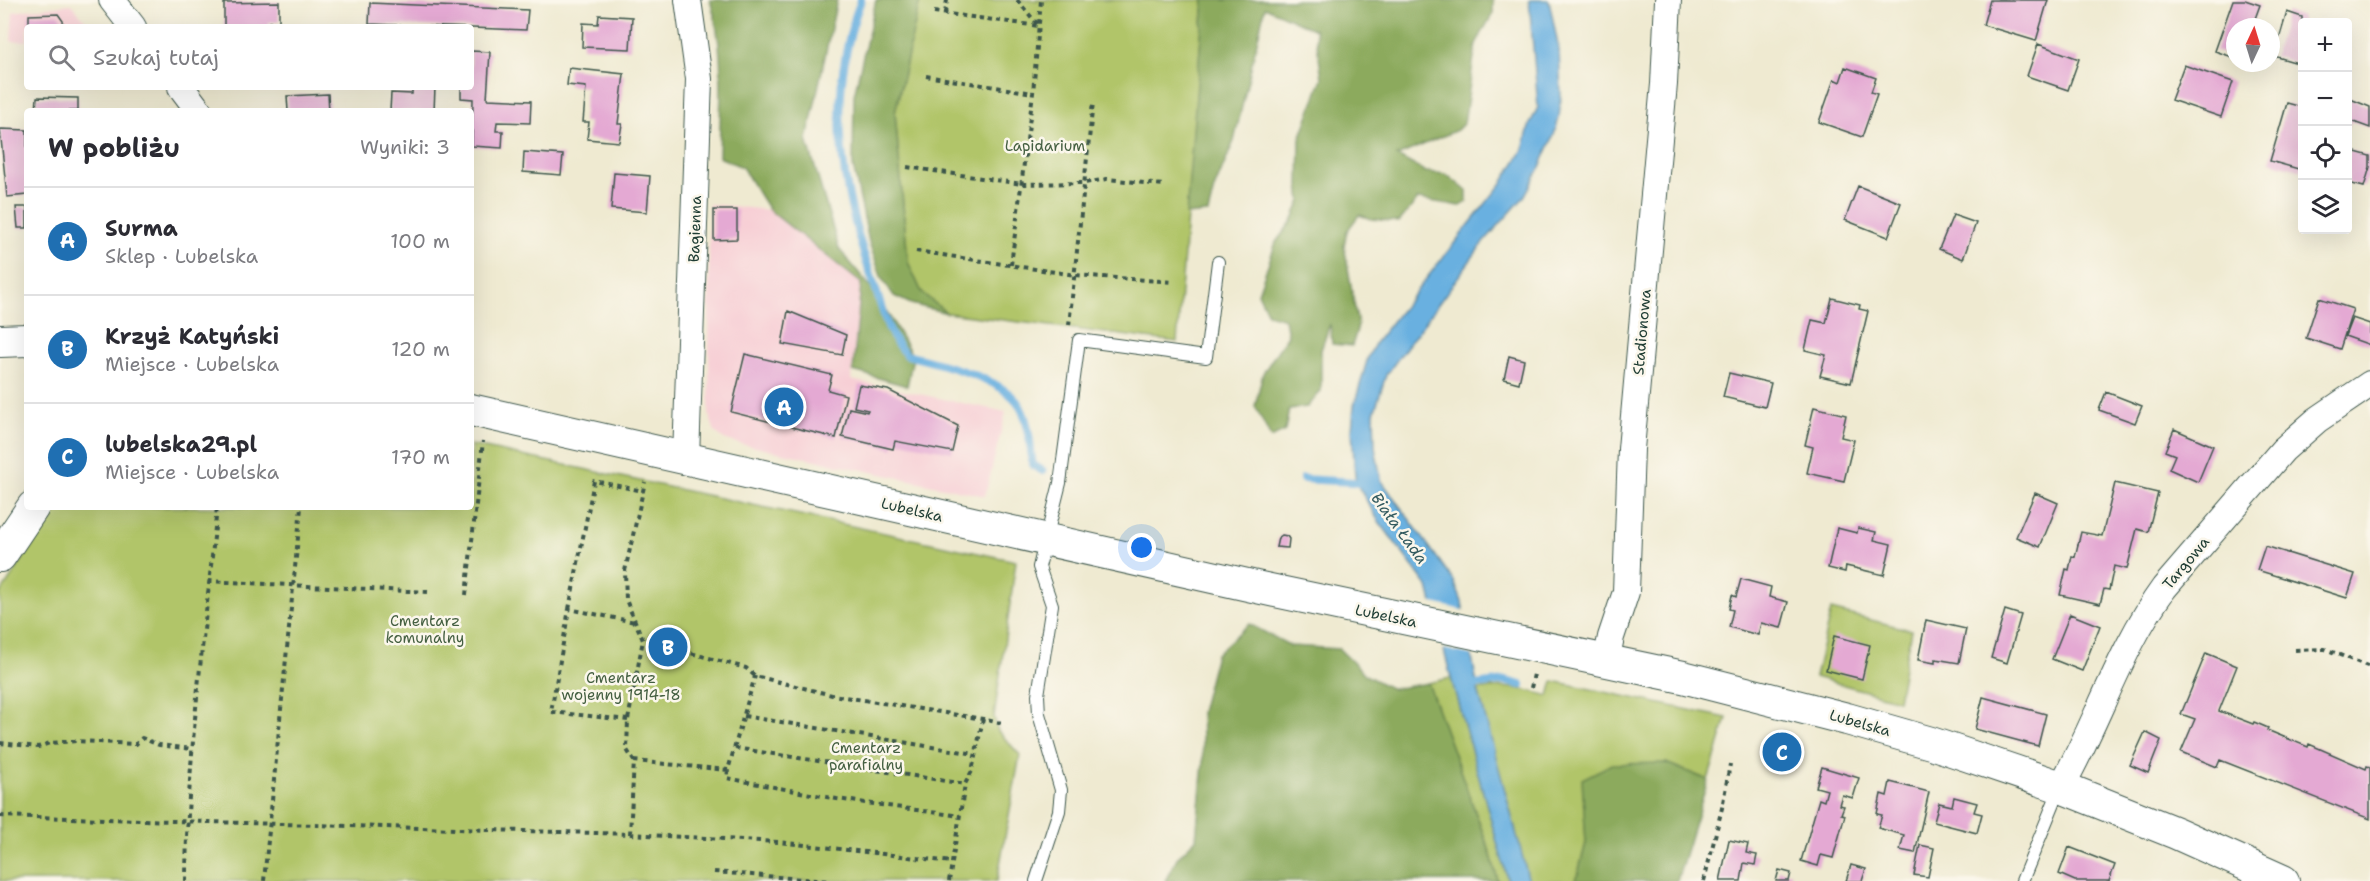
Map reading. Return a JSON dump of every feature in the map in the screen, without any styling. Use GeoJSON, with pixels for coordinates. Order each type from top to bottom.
{"type":"FeatureCollection","features":[{"type":"Feature","properties":{"kind":"street"},"geometry":{"type":"LineString","coordinates":[[112,0],[132,24]]}},
{"type":"Feature","properties":{"kind":"street","name":"Bagienna"},"geometry":{"type":"LineString","coordinates":[[686,458],[699,79],[688,0]]}},
{"type":"Feature","properties":{"kind":"street","name":"Stadionowa"},"geometry":{"type":"LineString","coordinates":[[1606,662],[1611,637],[1626,592],[1631,449],[1664,84],[1668,0]]}},
{"type":"Feature","properties":{"kind":"street"},"geometry":{"type":"LineString","coordinates":[[182,90],[197,108]]}},
{"type":"Feature","properties":{"kind":"street"},"geometry":{"type":"LineString","coordinates":[[0,341],[24,340]]}},
{"type":"Feature","properties":{"kind":"street","name":"Targowa"},"geometry":{"type":"LineString","coordinates":[[2061,787],[2143,620],[2164,588],[2283,450],[2317,420],[2370,384]]}},
{"type":"Feature","properties":{"kind":"street","name":"Lubelska"},"geometry":{"type":"LineString","coordinates":[[474,411],[1411,621],[1683,677],[1847,719],[1931,743],[2061,787],[2176,833],[2283,881]]}},
{"type":"Feature","properties":{"kind":"street"},"geometry":{"type":"LineString","coordinates":[[0,556],[31,510]]}},
{"type":"Feature","properties":{"kind":"lane"},"geometry":{"type":"LineString","coordinates":[[1036,881],[1061,801],[1060,783],[1039,714],[1038,695],[1052,605],[1039,567],[1060,483],[1079,340],[1206,357],[1218,262]]}},
{"type":"Feature","properties":{"kind":"lane"},"geometry":{"type":"LineString","coordinates":[[2022,881],[2061,787]]}},
{"type":"Feature","properties":{"kind":"path"},"geometry":{"type":"LineString","coordinates":[[945,13],[947,0]]}},
{"type":"Feature","properties":{"kind":"path"},"geometry":{"type":"LineString","coordinates":[[1017,0],[1039,26]]}},
{"type":"Feature","properties":{"kind":"path"},"geometry":{"type":"LineString","coordinates":[[1011,265],[1034,93],[1041,0]]}},
{"type":"Feature","properties":{"kind":"path"},"geometry":{"type":"LineString","coordinates":[[934,12],[1039,26]]}},
{"type":"Feature","properties":{"kind":"path"},"geometry":{"type":"LineString","coordinates":[[926,76],[1034,93]]}},
{"type":"Feature","properties":{"kind":"path"},"geometry":{"type":"LineString","coordinates":[[1079,340],[1069,329],[1093,102]]}},
{"type":"Feature","properties":{"kind":"path"},"geometry":{"type":"LineString","coordinates":[[907,167],[1022,184],[1126,180],[1163,185]]}},
{"type":"Feature","properties":{"kind":"path"},"geometry":{"type":"LineString","coordinates":[[916,251],[1075,275],[1174,282]]}},
{"type":"Feature","properties":{"kind":"path"},"geometry":{"type":"LineString","coordinates":[[466,596],[481,448]]}},
{"type":"Feature","properties":{"kind":"path"},"geometry":{"type":"LineString","coordinates":[[628,720],[551,712],[594,482],[643,491]]}},
{"type":"Feature","properties":{"kind":"path"},"geometry":{"type":"LineString","coordinates":[[630,834],[634,761],[627,750],[628,720],[643,640],[626,600],[625,571],[645,482]]}},
{"type":"Feature","properties":{"kind":"path"},"geometry":{"type":"LineString","coordinates":[[186,881],[186,821],[198,670],[217,510]]}},
{"type":"Feature","properties":{"kind":"path"},"geometry":{"type":"LineString","coordinates":[[264,881],[301,510]]}},
{"type":"Feature","properties":{"kind":"path"},"geometry":{"type":"LineString","coordinates":[[208,581],[428,592]]}},
{"type":"Feature","properties":{"kind":"path"},"geometry":{"type":"LineString","coordinates":[[569,609],[635,622]]}},
{"type":"Feature","properties":{"kind":"path"},"geometry":{"type":"LineString","coordinates":[[655,637],[684,644],[681,657],[652,650],[653,644],[655,637]]}},
{"type":"Feature","properties":{"kind":"path"},"geometry":{"type":"LineString","coordinates":[[643,640],[653,644]]}},
{"type":"Feature","properties":{"kind":"path"},"geometry":{"type":"LineString","coordinates":[[2295,650],[2325,649],[2370,667]]}},
{"type":"Feature","properties":{"kind":"path"},"geometry":{"type":"LineString","coordinates":[[683,651],[746,668],[755,676],[832,695],[999,723],[999,716]]}},
{"type":"Feature","properties":{"kind":"path"},"geometry":{"type":"LineString","coordinates":[[1531,688],[1534,673]]}},
{"type":"Feature","properties":{"kind":"path"},"geometry":{"type":"LineString","coordinates":[[755,676],[727,778],[837,799],[960,816]]}},
{"type":"Feature","properties":{"kind":"path"},"geometry":{"type":"LineString","coordinates":[[744,716],[975,754]]}},
{"type":"Feature","properties":{"kind":"path"},"geometry":{"type":"LineString","coordinates":[[949,881],[965,784],[972,771],[983,719]]}},
{"type":"Feature","properties":{"kind":"path"},"geometry":{"type":"LineString","coordinates":[[0,743],[38,747],[50,743],[76,741],[136,744],[142,738],[159,744],[192,749]]}},
{"type":"Feature","properties":{"kind":"path"},"geometry":{"type":"LineString","coordinates":[[735,748],[965,784]]}},
{"type":"Feature","properties":{"kind":"path"},"geometry":{"type":"LineString","coordinates":[[634,761],[728,770]]}},
{"type":"Feature","properties":{"kind":"path"},"geometry":{"type":"LineString","coordinates":[[1704,881],[1730,764]]}},
{"type":"Feature","properties":{"kind":"path"},"geometry":{"type":"LineString","coordinates":[[0,816],[630,834],[778,842],[952,862]]}},
{"type":"Feature","properties":{"kind":"path"},"geometry":{"type":"LineString","coordinates":[[714,872],[828,881]]}},
{"type":"Feature","properties":{"kind":"shaded area"},"geometry":{"type":"Polygon","coordinates":[[[71,4],[88,24],[24,24],[24,41],[11,41],[13,12],[71,4]]]}},
{"type":"Feature","properties":{"kind":"shaded area"},"geometry":{"type":"Polygon","coordinates":[[[709,204],[769,210],[861,283],[851,380],[1006,412],[985,496],[736,443],[724,439],[715,432],[709,415],[709,204]]]}},
{"type":"Feature","properties":{"kind":"green space"},"geometry":{"type":"Polygon","coordinates":[[[710,0],[837,0],[807,140],[839,249],[877,295],[913,357],[907,386],[853,371],[861,283],[769,210],[742,167],[719,157],[720,58],[710,0]]]}},
{"type":"Feature","properties":{"kind":"green space"},"geometry":{"type":"Polygon","coordinates":[[[876,0],[920,0],[895,113],[908,262],[922,293],[947,313],[911,304],[894,296],[882,279],[869,242],[853,166],[854,95],[876,0]]]}},
{"type":"Feature","properties":{"kind":"green space","name":"Lapidarium"},"geometry":{"type":"Polygon","coordinates":[[[920,0],[1204,0],[1177,342],[947,313],[922,293],[908,262],[895,113],[920,0]]]}},
{"type":"Feature","properties":{"kind":"green space"},"geometry":{"type":"Polygon","coordinates":[[[1204,0],[1493,0],[1493,13],[1476,44],[1464,123],[1457,130],[1397,156],[1426,172],[1446,174],[1467,191],[1467,201],[1460,206],[1418,199],[1399,222],[1371,219],[1359,215],[1347,231],[1344,245],[1358,326],[1352,346],[1332,344],[1330,324],[1321,350],[1321,391],[1307,407],[1289,409],[1285,431],[1271,438],[1255,406],[1263,373],[1288,335],[1285,319],[1268,314],[1258,293],[1276,242],[1292,221],[1301,201],[1300,139],[1322,78],[1315,30],[1265,7],[1234,141],[1214,189],[1208,213],[1186,215],[1204,0]]]}},
{"type":"Feature","properties":{"kind":"green space"},"geometry":{"type":"Polygon","coordinates":[[[474,446],[1016,561],[994,717],[998,731],[1020,755],[997,881],[0,881],[0,594],[55,510],[474,510],[474,446]]]}},
{"type":"Feature","properties":{"kind":"green space"},"geometry":{"type":"Polygon","coordinates":[[[1831,610],[1911,630],[1898,700],[1815,677],[1831,610]]]}},
{"type":"Feature","properties":{"kind":"green space"},"geometry":{"type":"Polygon","coordinates":[[[1249,624],[1291,646],[1339,649],[1367,676],[1392,689],[1428,683],[1491,855],[1498,881],[1165,881],[1177,858],[1196,839],[1203,763],[1201,712],[1216,654],[1249,624]]]}},
{"type":"Feature","properties":{"kind":"green space"},"geometry":{"type":"Polygon","coordinates":[[[1451,678],[1508,881],[1498,881],[1491,855],[1428,683],[1451,678]]]}},
{"type":"Feature","properties":{"kind":"green space"},"geometry":{"type":"Polygon","coordinates":[[[1553,681],[1727,718],[1708,780],[1666,763],[1583,779],[1586,843],[1576,881],[1529,881],[1478,690],[1497,687],[1514,688],[1549,696],[1553,681]]]}},
{"type":"Feature","properties":{"kind":"green space"},"geometry":{"type":"Polygon","coordinates":[[[1666,763],[1708,780],[1677,881],[1576,881],[1586,843],[1582,779],[1612,764],[1666,763]]]}},
{"type":"Feature","properties":{"kind":"water","name":"Biała Łada"},"geometry":{"type":"Polygon","coordinates":[[[1529,0],[1549,0],[1559,50],[1561,97],[1559,118],[1554,135],[1524,197],[1483,243],[1386,375],[1374,413],[1375,447],[1381,480],[1454,581],[1462,602],[1478,690],[1529,881],[1508,881],[1428,587],[1378,520],[1359,488],[1355,476],[1352,430],[1354,406],[1368,357],[1376,342],[1502,183],[1522,152],[1530,124],[1538,107],[1529,0]]]}},
{"type":"Feature","properties":{"kind":"pier"},"geometry":{"type":"Polygon","coordinates":[[[1429,602],[1467,611],[1475,656],[1440,648],[1429,602]]]}},
{"type":"Feature","properties":{"kind":"building"},"geometry":{"type":"Polygon","coordinates":[[[1990,0],[2048,0],[2036,41],[1983,25],[1990,0]]]}},
{"type":"Feature","properties":{"kind":"building"},"geometry":{"type":"Polygon","coordinates":[[[2233,0],[2245,0],[2260,5],[2255,18],[2227,18],[2233,0]]]}},
{"type":"Feature","properties":{"kind":"building"},"geometry":{"type":"Polygon","coordinates":[[[279,2],[279,22],[224,24],[224,3],[279,2]]]}},
{"type":"Feature","properties":{"kind":"building"},"geometry":{"type":"Polygon","coordinates":[[[370,3],[528,10],[526,30],[474,28],[474,24],[369,24],[370,3]]]}},
{"type":"Feature","properties":{"kind":"building"},"geometry":{"type":"Polygon","coordinates":[[[2287,12],[2302,17],[2298,18],[2298,63],[2280,58],[2280,36],[2287,12]]]}},
{"type":"Feature","properties":{"kind":"building"},"geometry":{"type":"Polygon","coordinates":[[[58,14],[64,24],[29,24],[29,15],[58,14]]]}},
{"type":"Feature","properties":{"kind":"building"},"geometry":{"type":"Polygon","coordinates":[[[599,15],[632,17],[630,49],[582,47],[583,23],[598,24],[599,15]]]}},
{"type":"Feature","properties":{"kind":"building"},"geometry":{"type":"Polygon","coordinates":[[[2226,20],[2226,55],[2215,51],[2226,20]]]}},
{"type":"Feature","properties":{"kind":"building"},"geometry":{"type":"Polygon","coordinates":[[[2038,44],[2079,59],[2068,90],[2027,76],[2038,44]]]}},
{"type":"Feature","properties":{"kind":"building"},"geometry":{"type":"Polygon","coordinates":[[[474,51],[490,52],[487,99],[531,101],[530,123],[497,122],[496,131],[503,131],[502,148],[474,146],[473,99],[461,98],[461,90],[474,90],[474,51]]]}},
{"type":"Feature","properties":{"kind":"building"},"geometry":{"type":"Polygon","coordinates":[[[2184,65],[2233,82],[2221,117],[2171,100],[2184,65]]]}},
{"type":"Feature","properties":{"kind":"building"},"geometry":{"type":"Polygon","coordinates":[[[1845,67],[1876,78],[1871,92],[1877,94],[1862,137],[1819,122],[1834,79],[1840,82],[1845,67]]]}},
{"type":"Feature","properties":{"kind":"building"},"geometry":{"type":"Polygon","coordinates":[[[569,68],[624,74],[618,124],[622,124],[619,142],[587,139],[589,122],[583,122],[586,87],[567,85],[569,68]]]}},
{"type":"Feature","properties":{"kind":"building"},"geometry":{"type":"Polygon","coordinates":[[[412,90],[435,90],[434,108],[390,108],[391,93],[412,94],[412,90]]]}},
{"type":"Feature","properties":{"kind":"building"},"geometry":{"type":"Polygon","coordinates":[[[328,94],[329,108],[288,108],[287,96],[328,94]]]}},
{"type":"Feature","properties":{"kind":"building"},"geometry":{"type":"Polygon","coordinates":[[[37,97],[78,98],[78,108],[36,108],[37,97]]]}},
{"type":"Feature","properties":{"kind":"building"},"geometry":{"type":"Polygon","coordinates":[[[2352,100],[2370,107],[2370,128],[2352,121],[2352,100]]]}},
{"type":"Feature","properties":{"kind":"building"},"geometry":{"type":"Polygon","coordinates":[[[2287,103],[2298,106],[2298,169],[2270,161],[2287,103]]]}},
{"type":"Feature","properties":{"kind":"building"},"geometry":{"type":"Polygon","coordinates":[[[0,129],[24,130],[24,195],[7,197],[0,129]]]}},
{"type":"Feature","properties":{"kind":"building"},"geometry":{"type":"Polygon","coordinates":[[[2352,151],[2370,156],[2370,167],[2364,187],[2352,184],[2352,151]]]}},
{"type":"Feature","properties":{"kind":"building"},"geometry":{"type":"Polygon","coordinates":[[[524,152],[563,155],[561,175],[523,172],[524,152]]]}},
{"type":"Feature","properties":{"kind":"building"},"geometry":{"type":"Polygon","coordinates":[[[614,173],[650,176],[647,212],[611,209],[614,173]]]}},
{"type":"Feature","properties":{"kind":"building"},"geometry":{"type":"Polygon","coordinates":[[[1858,186],[1901,203],[1888,237],[1845,220],[1858,186]]]}},
{"type":"Feature","properties":{"kind":"building"},"geometry":{"type":"Polygon","coordinates":[[[16,207],[24,207],[24,228],[18,228],[16,207]]]}},
{"type":"Feature","properties":{"kind":"building"},"geometry":{"type":"Polygon","coordinates":[[[714,210],[737,210],[737,239],[714,240],[714,210]]]}},
{"type":"Feature","properties":{"kind":"building"},"geometry":{"type":"Polygon","coordinates":[[[1953,215],[1976,223],[1963,259],[1939,249],[1953,215]]]}},
{"type":"Feature","properties":{"kind":"building"},"geometry":{"type":"Polygon","coordinates":[[[1832,298],[1860,305],[1859,309],[1868,311],[1851,383],[1820,376],[1826,355],[1805,350],[1812,320],[1826,323],[1832,298]]]}},
{"type":"Feature","properties":{"kind":"building"},"geometry":{"type":"Polygon","coordinates":[[[2319,298],[2353,309],[2340,349],[2306,338],[2319,298]]]}},
{"type":"Feature","properties":{"kind":"building"},"geometry":{"type":"Polygon","coordinates":[[[788,311],[846,335],[842,355],[782,344],[788,311]]]}},
{"type":"Feature","properties":{"kind":"building"},"geometry":{"type":"Polygon","coordinates":[[[2352,318],[2370,324],[2370,345],[2345,336],[2352,318]]]}},
{"type":"Feature","properties":{"kind":"building"},"geometry":{"type":"Polygon","coordinates":[[[745,354],[832,375],[828,390],[846,395],[836,438],[731,412],[745,354]]]}},
{"type":"Feature","properties":{"kind":"building"},"geometry":{"type":"Polygon","coordinates":[[[1509,356],[1524,360],[1519,383],[1504,379],[1509,356]]]}},
{"type":"Feature","properties":{"kind":"building"},"geometry":{"type":"Polygon","coordinates":[[[1729,373],[1771,383],[1765,407],[1723,397],[1729,373]]]}},
{"type":"Feature","properties":{"kind":"building"},"geometry":{"type":"Polygon","coordinates":[[[859,385],[888,390],[958,426],[952,452],[895,441],[893,449],[842,437],[849,408],[867,412],[868,410],[854,407],[859,385]]]}},
{"type":"Feature","properties":{"kind":"building"},"geometry":{"type":"Polygon","coordinates":[[[2106,392],[2142,406],[2135,423],[2099,410],[2106,392]]]}},
{"type":"Feature","properties":{"kind":"building"},"geometry":{"type":"Polygon","coordinates":[[[1814,407],[1846,415],[1841,437],[1854,440],[1844,481],[1807,473],[1813,447],[1805,445],[1814,407]]]}},
{"type":"Feature","properties":{"kind":"building"},"geometry":{"type":"Polygon","coordinates":[[[2174,429],[2213,446],[2198,482],[2169,469],[2175,455],[2165,451],[2174,429]]]}},
{"type":"Feature","properties":{"kind":"building"},"geometry":{"type":"Polygon","coordinates":[[[2115,483],[2158,493],[2148,532],[2137,529],[2127,569],[2114,566],[2109,590],[2104,589],[2100,604],[2060,595],[2066,569],[2069,570],[2072,556],[2075,557],[2081,532],[2102,536],[2115,483]]]}},
{"type":"Feature","properties":{"kind":"building"},"geometry":{"type":"Polygon","coordinates":[[[2035,493],[2058,503],[2040,547],[2016,537],[2035,493]]]}},
{"type":"Feature","properties":{"kind":"building"},"geometry":{"type":"Polygon","coordinates":[[[1837,528],[1857,533],[1858,528],[1876,532],[1874,540],[1891,544],[1884,575],[1846,566],[1845,572],[1828,568],[1837,528]]]}},
{"type":"Feature","properties":{"kind":"building"},"geometry":{"type":"Polygon","coordinates":[[[1282,535],[1289,539],[1288,548],[1276,547],[1278,538],[1282,535]]]}},
{"type":"Feature","properties":{"kind":"building"},"geometry":{"type":"Polygon","coordinates":[[[2265,546],[2355,574],[2347,598],[2257,570],[2265,546]]]}},
{"type":"Feature","properties":{"kind":"building"},"geometry":{"type":"Polygon","coordinates":[[[1741,579],[1771,587],[1769,597],[1788,602],[1781,628],[1761,623],[1758,635],[1729,627],[1733,610],[1729,609],[1732,595],[1736,597],[1741,579]]]}},
{"type":"Feature","properties":{"kind":"building"},"geometry":{"type":"Polygon","coordinates":[[[2005,610],[2021,615],[2007,663],[1991,658],[2005,610]]]}},
{"type":"Feature","properties":{"kind":"building"},"geometry":{"type":"Polygon","coordinates":[[[2070,614],[2100,626],[2082,671],[2052,659],[2070,614]]]}},
{"type":"Feature","properties":{"kind":"building"},"geometry":{"type":"Polygon","coordinates":[[[1926,620],[1966,629],[1959,663],[1935,659],[1935,663],[1918,660],[1926,620]]]}},
{"type":"Feature","properties":{"kind":"building"},"geometry":{"type":"Polygon","coordinates":[[[1834,636],[1870,645],[1862,679],[1826,670],[1834,636]]]}},
{"type":"Feature","properties":{"kind":"building"},"geometry":{"type":"Polygon","coordinates":[[[2206,653],[2237,666],[2219,711],[2253,724],[2254,722],[2268,728],[2267,730],[2308,747],[2309,744],[2366,769],[2367,766],[2370,767],[2370,819],[2220,760],[2217,767],[2181,752],[2195,719],[2181,714],[2206,653]]]}},
{"type":"Feature","properties":{"kind":"building"},"geometry":{"type":"Polygon","coordinates":[[[1983,697],[2046,714],[2038,746],[1975,729],[1983,697]]]}},
{"type":"Feature","properties":{"kind":"building"},"geometry":{"type":"Polygon","coordinates":[[[2145,732],[2161,740],[2148,773],[2130,765],[2145,732]]]}},
{"type":"Feature","properties":{"kind":"building"},"geometry":{"type":"Polygon","coordinates":[[[1822,767],[1859,778],[1853,798],[1842,795],[1839,805],[1844,806],[1841,814],[1845,815],[1833,858],[1821,855],[1818,866],[1801,861],[1819,799],[1824,801],[1827,790],[1816,787],[1822,767]]]}},
{"type":"Feature","properties":{"kind":"building"},"geometry":{"type":"Polygon","coordinates":[[[1890,782],[1929,792],[1915,853],[1900,850],[1904,835],[1878,828],[1882,815],[1877,814],[1881,794],[1887,796],[1890,782]]]}},
{"type":"Feature","properties":{"kind":"building"},"geometry":{"type":"Polygon","coordinates":[[[1954,797],[1977,803],[1974,812],[1982,814],[1977,833],[1934,822],[1939,803],[1952,806],[1954,797]]]}},
{"type":"Feature","properties":{"kind":"building"},"geometry":{"type":"Polygon","coordinates":[[[1729,840],[1748,844],[1746,853],[1757,855],[1755,865],[1744,863],[1741,881],[1720,881],[1729,840]]]}},
{"type":"Feature","properties":{"kind":"building"},"geometry":{"type":"Polygon","coordinates":[[[1920,845],[1934,848],[1928,877],[1914,875],[1920,845]]]}},
{"type":"Feature","properties":{"kind":"building"},"geometry":{"type":"Polygon","coordinates":[[[2069,847],[2115,865],[2109,881],[2075,881],[2059,874],[2069,847]]]}},
{"type":"Feature","properties":{"kind":"building"},"geometry":{"type":"Polygon","coordinates":[[[1851,865],[1866,869],[1862,881],[1846,881],[1851,865]]]}},
{"type":"Feature","properties":{"kind":"building"},"geometry":{"type":"Polygon","coordinates":[[[1779,870],[1791,873],[1789,881],[1776,881],[1779,870]]]}},
{"type":"Feature","properties":{"kind":"waterway"},"geometry":{"type":"LineString","coordinates":[[861,0],[850,37],[843,73],[840,110],[842,146],[846,182],[854,218],[887,325],[907,355],[971,374],[1003,389],[1015,399],[1027,423],[1033,465],[1043,471]]}},
{"type":"Feature","properties":{"kind":"waterway"},"geometry":{"type":"LineString","coordinates":[[1303,479],[1368,485]]}},
{"type":"Feature","properties":{"kind":"waterway"},"geometry":{"type":"LineString","coordinates":[[1468,686],[1505,681],[1521,685]]}},
{"type":"Feature","properties":{"kind":"place","name":"Surma"},"geometry":{"type":"Point","coordinates":[784,407]}},
{"type":"Feature","properties":{"kind":"place","name":"Krzyż Katyński"},"geometry":{"type":"Point","coordinates":[668,647]}},
{"type":"Feature","properties":{"kind":"place","name":"lubelska29.pl"},"geometry":{"type":"Point","coordinates":[1782,752]}},
{"type":"Feature","properties":{"kind":"park label","name":"Cmentarz komunalny"},"geometry":{"type":"Point","coordinates":[425,630]}},
{"type":"Feature","properties":{"kind":"park label","name":"Cmentarz wojenny 1914-18"},"geometry":{"type":"Point","coordinates":[621,686]}},
{"type":"Feature","properties":{"kind":"park label","name":"Cmentarz parafialny"},"geometry":{"type":"Point","coordinates":[866,756]}}]}
